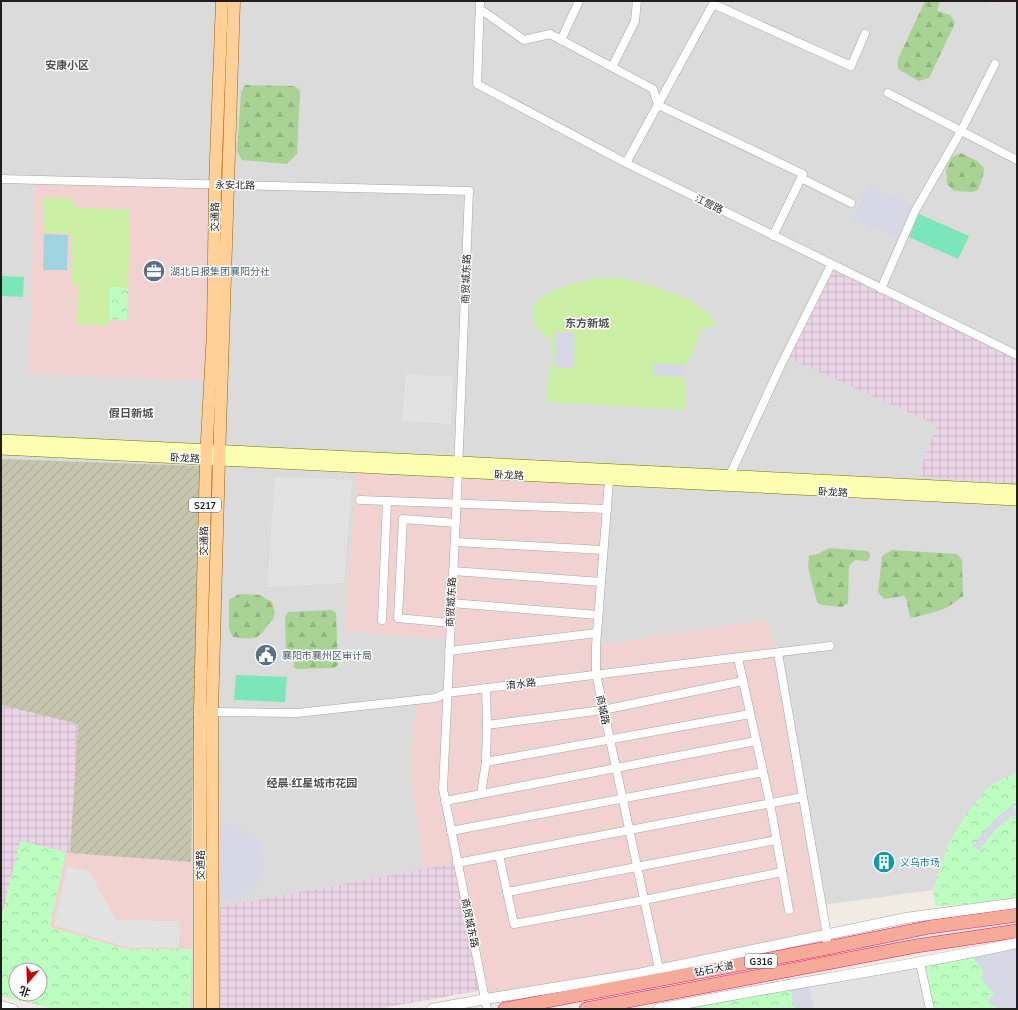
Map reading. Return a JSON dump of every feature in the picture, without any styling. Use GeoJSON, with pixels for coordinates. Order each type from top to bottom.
{"type":"FeatureCollection","features":[{"type":"Feature","properties":{"kind":"highway","name":"钻石大道"},"geometry":{"type":"LineString","coordinates":[[505,1009],[660,974],[827,948],[935,927],[1017,915]]}},
{"type":"Feature","properties":{"kind":"highway","name":"钻石大道"},"geometry":{"type":"LineString","coordinates":[[586,1009],[916,946],[1017,930]]}},
{"type":"Feature","properties":{"kind":"main road","name":"交通路"},"geometry":{"type":"LineString","coordinates":[[200,1009],[200,710],[207,454],[213,331],[215,185],[222,1]]}},
{"type":"Feature","properties":{"kind":"main road","name":"交通路"},"geometry":{"type":"LineString","coordinates":[[213,1009],[212,712],[234,1]]}},
{"type":"Feature","properties":{"kind":"main road","name":"卧龙路"},"geometry":{"type":"LineString","coordinates":[[1,440],[219,455],[458,467],[730,475],[1017,490]]}},
{"type":"Feature","properties":{"kind":"main road","name":"卧龙路"},"geometry":{"type":"LineString","coordinates":[[1,449],[207,454]]}},
{"type":"Feature","properties":{"kind":"main road","name":"卧龙路"},"geometry":{"type":"LineString","coordinates":[[458,467],[609,481],[1017,500]]}},
{"type":"Feature","properties":{"kind":"street"},"geometry":{"type":"LineString","coordinates":[[561,40],[579,1]]}},
{"type":"Feature","properties":{"kind":"street"},"geometry":{"type":"LineString","coordinates":[[612,67],[635,21],[637,1]]}},
{"type":"Feature","properties":{"kind":"street"},"geometry":{"type":"LineString","coordinates":[[626,163],[712,3],[851,66],[865,34]]}},
{"type":"Feature","properties":{"kind":"street"},"geometry":{"type":"LineString","coordinates":[[480,5],[524,40],[550,34],[653,89],[658,105],[803,174],[773,236]]}},
{"type":"Feature","properties":{"kind":"street","name":"江营路"},"geometry":{"type":"LineString","coordinates":[[480,5],[477,84],[626,163],[1017,355]]}},
{"type":"Feature","properties":{"kind":"street"},"geometry":{"type":"LineString","coordinates":[[881,289],[915,211],[961,131],[995,64]]}},
{"type":"Feature","properties":{"kind":"street"},"geometry":{"type":"LineString","coordinates":[[888,93],[1017,160]]}},
{"type":"Feature","properties":{"kind":"street","name":"永安北路"},"geometry":{"type":"LineString","coordinates":[[1,178],[469,191]]}},
{"type":"Feature","properties":{"kind":"street"},"geometry":{"type":"LineString","coordinates":[[801,178],[851,203]]}},
{"type":"Feature","properties":{"kind":"street","name":"商贸城东路"},"geometry":{"type":"LineString","coordinates":[[469,191],[456,523],[443,789],[486,1004]]}},
{"type":"Feature","properties":{"kind":"street"},"geometry":{"type":"LineString","coordinates":[[730,475],[780,367],[831,265]]}},
{"type":"Feature","properties":{"kind":"street","name":"商城路"},"geometry":{"type":"LineString","coordinates":[[609,481],[598,615],[596,674],[660,974]]}},
{"type":"Feature","properties":{"kind":"street"},"geometry":{"type":"LineString","coordinates":[[360,500],[606,509]]}},
{"type":"Feature","properties":{"kind":"street"},"geometry":{"type":"LineString","coordinates":[[382,620],[387,501]]}},
{"type":"Feature","properties":{"kind":"street"},"geometry":{"type":"LineString","coordinates":[[450,623],[398,618],[403,519],[456,523]]}},
{"type":"Feature","properties":{"kind":"street"},"geometry":{"type":"LineString","coordinates":[[455,542],[603,550]]}},
{"type":"Feature","properties":{"kind":"street"},"geometry":{"type":"LineString","coordinates":[[453,571],[601,582]]}},
{"type":"Feature","properties":{"kind":"street"},"geometry":{"type":"LineString","coordinates":[[451,603],[598,615]]}},
{"type":"Feature","properties":{"kind":"street"},"geometry":{"type":"LineString","coordinates":[[449,651],[597,633]]}},
{"type":"Feature","properties":{"kind":"street","name":"淯水路"},"geometry":{"type":"LineString","coordinates":[[212,712],[297,713],[435,698],[447,693],[830,646]]}},
{"type":"Feature","properties":{"kind":"street"},"geometry":{"type":"LineString","coordinates":[[778,653],[827,935],[827,948]]}},
{"type":"Feature","properties":{"kind":"street"},"geometry":{"type":"LineString","coordinates":[[738,658],[770,803],[789,910]]}},
{"type":"Feature","properties":{"kind":"street"},"geometry":{"type":"LineString","coordinates":[[487,725],[603,710],[743,681]]}},
{"type":"Feature","properties":{"kind":"street"},"geometry":{"type":"LineString","coordinates":[[481,794],[486,762],[486,688]]}},
{"type":"Feature","properties":{"kind":"street"},"geometry":{"type":"LineString","coordinates":[[486,762],[750,714]]}},
{"type":"Feature","properties":{"kind":"street"},"geometry":{"type":"LineString","coordinates":[[445,801],[756,741]]}},
{"type":"Feature","properties":{"kind":"street"},"geometry":{"type":"LineString","coordinates":[[451,831],[763,772]]}},
{"type":"Feature","properties":{"kind":"street"},"geometry":{"type":"LineString","coordinates":[[457,863],[803,797]]}},
{"type":"Feature","properties":{"kind":"street"},"geometry":{"type":"LineString","coordinates":[[507,892],[776,840]]}},
{"type":"Feature","properties":{"kind":"street"},"geometry":{"type":"LineString","coordinates":[[499,855],[514,924],[644,900],[782,872]]}},
{"type":"Feature","properties":{"kind":"street"},"geometry":{"type":"LineString","coordinates":[[432,1009],[486,1004],[638,974],[660,974],[827,935],[915,917],[1017,903]]}},
{"type":"Feature","properties":{"kind":"street"},"geometry":{"type":"LineString","coordinates":[[915,917],[935,927]]}},
{"type":"Feature","properties":{"kind":"street"},"geometry":{"type":"LineString","coordinates":[[658,1009],[920,963],[1017,944]]}},
{"type":"Feature","properties":{"kind":"street"},"geometry":{"type":"LineString","coordinates":[[916,946],[930,1009]]}},
{"type":"Feature","properties":{"kind":"street"},"geometry":{"type":"LineString","coordinates":[[855,958],[857,973]]}},
{"type":"Feature","properties":{"kind":"street"},"geometry":{"type":"LineString","coordinates":[[758,976],[760,990]]}},
{"type":"Feature","properties":{"kind":"street"},"geometry":{"type":"LineString","coordinates":[[1,1006],[13,1009]]}},
{"type":"Feature","properties":{"kind":"shaded area"},"geometry":{"type":"Polygon","coordinates":[[[1,1],[980,1],[1017,6],[1017,773],[992,784],[948,845],[933,890],[822,905],[377,1009],[57,1009],[27,1002],[48,1002],[48,962],[8,962],[8,998],[1,996],[1,1]]]}},
{"type":"Feature","properties":{"kind":"shaded area"},"geometry":{"type":"Polygon","coordinates":[[[980,1],[1017,1],[1017,6],[980,1]]]}},
{"type":"Feature","properties":{"kind":"shaded area","name":"湖北日报集团襄阳分社"},"geometry":{"type":"Polygon","coordinates":[[[35,179],[215,185],[210,381],[29,374],[35,179]]]}},
{"type":"Feature","properties":{"kind":"shaded area"},"geometry":{"type":"Polygon","coordinates":[[[868,186],[918,207],[902,240],[853,219],[868,186]]]}},
{"type":"Feature","properties":{"kind":"shaded area"},"geometry":{"type":"Polygon","coordinates":[[[833,270],[1017,360],[1017,485],[918,476],[937,425],[788,358],[833,270]]]}},
{"type":"Feature","properties":{"kind":"shaded area"},"geometry":{"type":"Polygon","coordinates":[[[556,332],[575,333],[574,368],[554,367],[556,332]]]}},
{"type":"Feature","properties":{"kind":"shaded area"},"geometry":{"type":"Polygon","coordinates":[[[654,363],[686,365],[685,377],[653,375],[654,363]]]}},
{"type":"Feature","properties":{"kind":"shaded area"},"geometry":{"type":"Polygon","coordinates":[[[406,374],[453,377],[451,424],[402,421],[406,374]]]}},
{"type":"Feature","properties":{"kind":"shaded area"},"geometry":{"type":"Polygon","coordinates":[[[1,459],[200,466],[191,862],[70,853],[78,724],[1,705],[1,459]]]}},
{"type":"Feature","properties":{"kind":"shaded area"},"geometry":{"type":"Polygon","coordinates":[[[357,467],[609,481],[596,646],[766,620],[778,653],[827,935],[486,999],[457,863],[424,869],[414,800],[411,757],[417,700],[447,693],[449,640],[345,631],[357,467]]]}},
{"type":"Feature","properties":{"kind":"shaded area"},"geometry":{"type":"Polygon","coordinates":[[[275,477],[352,480],[344,583],[267,587],[275,477]]]}},
{"type":"Feature","properties":{"kind":"shaded area"},"geometry":{"type":"Polygon","coordinates":[[[1,705],[78,724],[70,853],[20,841],[1,919],[1,705]]]}},
{"type":"Feature","properties":{"kind":"shaded area"},"geometry":{"type":"Polygon","coordinates":[[[1012,805],[1017,815],[1012,816],[995,830],[980,851],[972,847],[993,821],[1012,805]]]}},
{"type":"Feature","properties":{"kind":"shaded area"},"geometry":{"type":"Polygon","coordinates":[[[213,822],[228,823],[242,829],[255,838],[261,847],[265,869],[259,883],[242,897],[213,903],[213,822]]]}},
{"type":"Feature","properties":{"kind":"shaded area"},"geometry":{"type":"Polygon","coordinates":[[[66,852],[191,862],[192,949],[125,949],[49,927],[66,852]]]}},
{"type":"Feature","properties":{"kind":"shaded area"},"geometry":{"type":"Polygon","coordinates":[[[457,863],[483,990],[377,1009],[220,1009],[220,907],[457,863]]]}},
{"type":"Feature","properties":{"kind":"shaded area"},"geometry":{"type":"Polygon","coordinates":[[[67,867],[89,871],[116,920],[180,921],[179,947],[125,947],[54,925],[67,867]]]}},
{"type":"Feature","properties":{"kind":"shaded area"},"geometry":{"type":"Polygon","coordinates":[[[1017,943],[1017,1009],[998,1009],[987,1002],[994,994],[981,978],[983,971],[976,962],[973,953],[1017,943]]]}},
{"type":"Feature","properties":{"kind":"shaded area"},"geometry":{"type":"Polygon","coordinates":[[[920,963],[930,1009],[814,1009],[808,982],[920,963]]]}},
{"type":"Feature","properties":{"kind":"shaded area"},"geometry":{"type":"Polygon","coordinates":[[[808,982],[814,1009],[794,1009],[790,985],[808,982]]]}},
{"type":"Feature","properties":{"kind":"green space"},"geometry":{"type":"Polygon","coordinates":[[[925,1],[940,1],[937,11],[950,15],[955,23],[929,78],[919,81],[898,69],[898,59],[925,1]]]}},
{"type":"Feature","properties":{"kind":"green space"},"geometry":{"type":"Polygon","coordinates":[[[245,85],[294,86],[300,90],[297,154],[287,164],[242,160],[237,152],[241,92],[245,85]]]}},
{"type":"Feature","properties":{"kind":"green space"},"geometry":{"type":"Polygon","coordinates":[[[961,153],[977,161],[984,168],[978,190],[973,192],[954,191],[947,184],[946,170],[952,157],[961,153]]]}},
{"type":"Feature","properties":{"kind":"green space"},"geometry":{"type":"Polygon","coordinates":[[[44,197],[73,199],[73,207],[130,210],[128,288],[110,288],[109,326],[76,324],[79,286],[72,285],[72,234],[43,232],[44,197]]]}},
{"type":"Feature","properties":{"kind":"green space"},"geometry":{"type":"Polygon","coordinates":[[[919,214],[969,236],[958,259],[909,237],[919,214]]]}},
{"type":"Feature","properties":{"kind":"green space"},"geometry":{"type":"Polygon","coordinates":[[[1,276],[24,277],[23,297],[1,296],[1,276]]]}},
{"type":"Feature","properties":{"kind":"green space"},"geometry":{"type":"Polygon","coordinates":[[[594,278],[622,278],[663,289],[686,298],[707,312],[718,325],[701,329],[693,352],[687,360],[685,377],[685,410],[546,402],[553,341],[542,334],[534,324],[533,306],[543,295],[594,278]]]}},
{"type":"Feature","properties":{"kind":"green space"},"geometry":{"type":"Polygon","coordinates":[[[110,287],[128,288],[127,320],[109,319],[110,287]]]}},
{"type":"Feature","properties":{"kind":"green space"},"geometry":{"type":"Polygon","coordinates":[[[829,548],[869,551],[870,557],[867,561],[855,560],[849,566],[848,603],[842,607],[822,605],[817,602],[808,567],[809,556],[818,554],[829,548]]]}},
{"type":"Feature","properties":{"kind":"green space"},"geometry":{"type":"Polygon","coordinates":[[[892,550],[957,554],[962,560],[963,596],[950,605],[933,613],[911,618],[907,601],[904,596],[884,599],[878,592],[882,556],[892,550]]]}},
{"type":"Feature","properties":{"kind":"green space"},"geometry":{"type":"Polygon","coordinates":[[[239,594],[260,595],[272,602],[275,613],[273,620],[261,634],[255,638],[233,637],[229,629],[229,600],[239,594]]]}},
{"type":"Feature","properties":{"kind":"green space"},"geometry":{"type":"Polygon","coordinates":[[[332,610],[336,613],[338,665],[334,668],[297,669],[294,667],[293,659],[286,654],[285,617],[288,612],[332,610]]]}},
{"type":"Feature","properties":{"kind":"green space"},"geometry":{"type":"Polygon","coordinates":[[[236,675],[287,677],[285,702],[234,700],[236,675]]]}},
{"type":"Feature","properties":{"kind":"green space"},"geometry":{"type":"Polygon","coordinates":[[[1017,773],[1017,901],[935,906],[933,890],[948,845],[967,813],[992,784],[1017,773]]]}},
{"type":"Feature","properties":{"kind":"green space"},"geometry":{"type":"Polygon","coordinates":[[[20,841],[66,852],[50,927],[125,949],[192,949],[190,1009],[57,1009],[27,1002],[48,1002],[48,962],[8,962],[8,998],[1,996],[1,919],[20,841]]]}},
{"type":"Feature","properties":{"kind":"green space"},"geometry":{"type":"Polygon","coordinates":[[[973,953],[1017,1009],[930,1009],[920,963],[973,953]]]}},
{"type":"Feature","properties":{"kind":"green space"},"geometry":{"type":"Polygon","coordinates":[[[790,985],[794,1009],[670,1009],[790,985]]]}},
{"type":"Feature","properties":{"kind":"water"},"geometry":{"type":"Polygon","coordinates":[[[44,234],[68,235],[67,270],[43,270],[44,234]]]}},
{"type":"Feature","properties":{"kind":"place","name":"湖北日报集团襄阳分社"},"geometry":{"type":"Point","coordinates":[154,271]}},
{"type":"Feature","properties":{"kind":"place","name":"襄阳市襄州区审计局"},"geometry":{"type":"Point","coordinates":[266,655]}},
{"type":"Feature","properties":{"kind":"place","name":"义乌市场"},"geometry":{"type":"Point","coordinates":[884,862]}},
{"type":"Feature","properties":{"kind":"district","name":"安康小区"},"geometry":{"type":"Point","coordinates":[67,65]}},
{"type":"Feature","properties":{"kind":"district","name":"东方新城"},"geometry":{"type":"Point","coordinates":[587,323]}},
{"type":"Feature","properties":{"kind":"district","name":"假日新城"},"geometry":{"type":"Point","coordinates":[131,413]}},
{"type":"Feature","properties":{"kind":"district","name":"经晨·红星城市花园"},"geometry":{"type":"Point","coordinates":[312,783]}}]}
